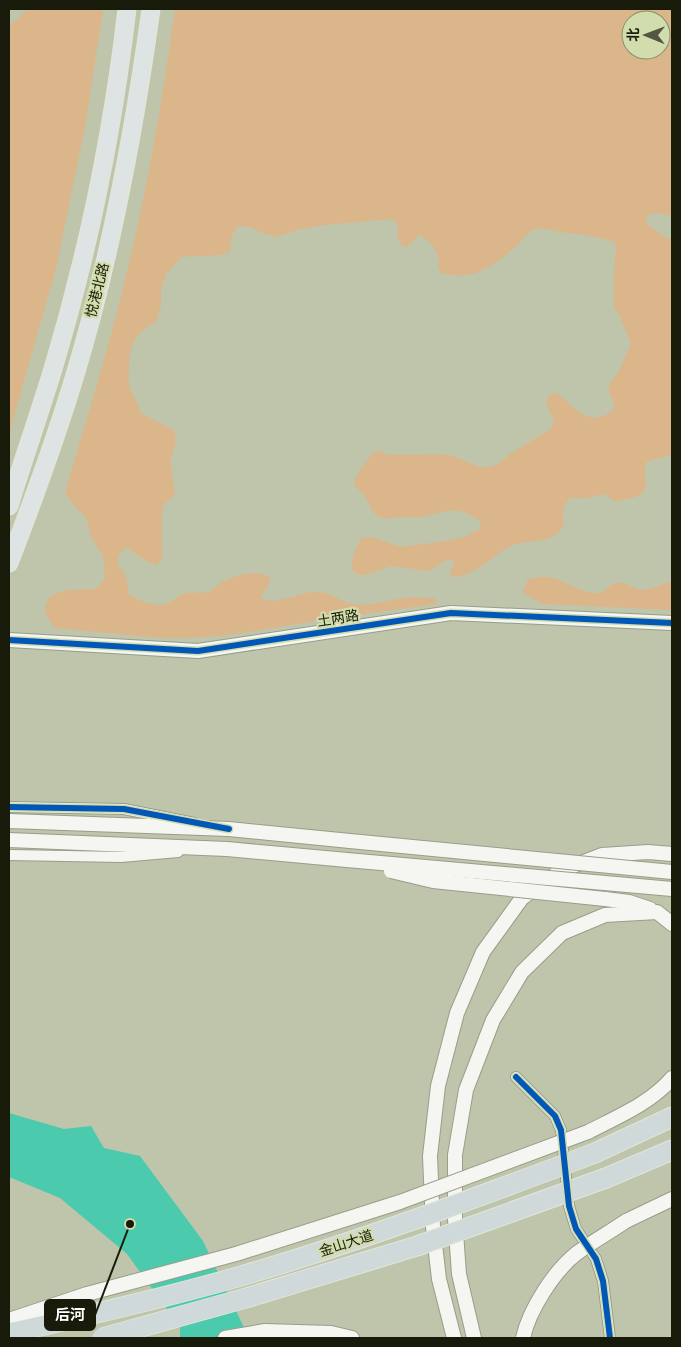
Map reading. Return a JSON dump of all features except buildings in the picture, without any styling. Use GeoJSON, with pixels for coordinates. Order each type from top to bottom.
{"type":"FeatureCollection","features":[{"type":"Feature","properties":{"kind":"highway","name":"金山大道"},"geometry":{"type":"LineString","coordinates":[[9,1333],[90,1315],[240,1276],[408,1223],[596,1153],[672,1117]]}},
{"type":"Feature","properties":{"kind":"highway","name":"金山大道"},"geometry":{"type":"LineString","coordinates":[[102,1338],[246,1298],[417,1246],[606,1178],[672,1150]]}},
{"type":"Feature","properties":{"kind":"main road","name":"悦港北路"},"geometry":{"type":"LineString","coordinates":[[9,506],[53,368],[73,293],[112,113],[127,9]]}},
{"type":"Feature","properties":{"kind":"main road","name":"悦港北路"},"geometry":{"type":"LineString","coordinates":[[9,563],[28,514],[75,374],[96,298],[116,212],[135,114],[151,9]]}},
{"type":"Feature","properties":{"kind":"main road","name":"土两路"},"geometry":{"type":"LineString","coordinates":[[9,640],[198,651],[451,613],[672,623]]}},
{"type":"Feature","properties":{"kind":"main road"},"geometry":{"type":"LineString","coordinates":[[9,821],[230,830],[672,872]]}},
{"type":"Feature","properties":{"kind":"main road"},"geometry":{"type":"LineString","coordinates":[[9,840],[227,849],[672,889]]}},
{"type":"Feature","properties":{"kind":"main road"},"geometry":{"type":"LineString","coordinates":[[454,1338],[439,1279],[433,1227],[430,1156],[440,1077],[457,1013],[483,952],[522,898],[560,871],[602,855],[648,852],[672,854]]}},
{"type":"Feature","properties":{"kind":"main road"},"geometry":{"type":"LineString","coordinates":[[347,860],[433,881],[629,902],[657,912],[672,924]]}},
{"type":"Feature","properties":{"kind":"main road"},"geometry":{"type":"LineString","coordinates":[[474,1338],[459,1274],[455,1219],[455,1155],[466,1090],[493,1020],[522,972],[562,933],[605,915],[657,912]]}},
{"type":"Feature","properties":{"kind":"main road"},"geometry":{"type":"LineString","coordinates":[[9,1320],[87,1294],[236,1254],[400,1202],[588,1132],[636,1107],[663,1089],[672,1078]]}},
{"type":"Feature","properties":{"kind":"main road"},"geometry":{"type":"LineString","coordinates":[[523,1338],[535,1304],[552,1279],[576,1254],[626,1221],[672,1199]]}},
{"type":"Feature","properties":{"kind":"main road"},"geometry":{"type":"LineString","coordinates":[[224,1338],[265,1331],[330,1333],[352,1338]]}},
{"type":"Feature","properties":{"kind":"street"},"geometry":{"type":"LineString","coordinates":[[9,807],[124,809],[230,830]]}},
{"type":"Feature","properties":{"kind":"street"},"geometry":{"type":"LineString","coordinates":[[9,855],[121,857],[227,849]]}},
{"type":"Feature","properties":{"kind":"street"},"geometry":{"type":"LineString","coordinates":[[516,1077],[555,1116],[561,1130],[569,1206],[576,1229],[596,1259],[603,1281],[610,1338]]}},
{"type":"Feature","properties":{"kind":"shaded area"},"geometry":{"type":"Polygon","coordinates":[[[27,9],[103,9],[86,122],[56,269],[9,434],[9,25],[17,20],[27,9]]]}},
{"type":"Feature","properties":{"kind":"shaded area"},"geometry":{"type":"Polygon","coordinates":[[[175,9],[672,9],[672,216],[655,213],[646,216],[647,224],[667,238],[672,238],[672,455],[645,463],[646,483],[641,495],[617,501],[603,494],[587,498],[570,498],[563,510],[564,524],[554,536],[509,547],[468,574],[451,577],[450,571],[455,562],[447,560],[428,571],[392,566],[364,575],[356,574],[351,568],[355,552],[362,538],[372,537],[402,547],[464,537],[479,530],[481,522],[465,513],[452,510],[422,517],[384,519],[379,517],[372,511],[366,497],[354,483],[359,471],[373,452],[381,451],[388,455],[451,455],[480,467],[490,467],[498,464],[510,454],[552,428],[554,421],[546,403],[549,395],[557,393],[584,415],[591,417],[606,415],[615,408],[608,389],[618,373],[631,343],[614,308],[615,242],[597,237],[535,229],[491,265],[473,274],[458,276],[442,274],[438,267],[439,262],[435,248],[420,235],[407,247],[401,245],[397,234],[398,224],[391,219],[324,225],[300,229],[277,237],[250,227],[238,226],[232,236],[230,252],[220,255],[181,257],[167,273],[161,290],[161,307],[156,322],[138,335],[132,346],[129,360],[129,383],[140,413],[174,430],[176,441],[171,458],[175,494],[164,505],[163,509],[162,559],[157,565],[141,558],[127,547],[122,551],[118,561],[126,577],[129,595],[147,603],[161,605],[169,603],[183,594],[210,591],[219,584],[237,576],[258,573],[270,577],[269,585],[260,598],[267,600],[280,600],[305,593],[319,592],[349,603],[361,605],[412,598],[435,598],[436,604],[230,635],[194,638],[160,638],[55,628],[45,613],[45,606],[49,598],[54,594],[68,590],[94,589],[105,578],[103,556],[91,537],[86,517],[74,506],[65,492],[108,347],[123,288],[150,166],[175,9]]]}},
{"type":"Feature","properties":{"kind":"shaded area"},"geometry":{"type":"Polygon","coordinates":[[[550,577],[583,591],[595,593],[601,592],[616,583],[624,583],[642,590],[672,582],[672,610],[542,604],[523,592],[528,579],[550,577]]]}},
{"type":"Feature","properties":{"kind":"water"},"geometry":{"type":"Polygon","coordinates":[[[9,1113],[64,1129],[91,1126],[104,1148],[140,1156],[203,1241],[249,1338],[180,1338],[180,1327],[127,1254],[60,1198],[9,1177],[9,1113]]]}},
{"type":"Feature","properties":{"kind":"cycle path"},"geometry":{"type":"LineString","coordinates":[[9,640],[198,651],[451,613],[672,623]]}},
{"type":"Feature","properties":{"kind":"cycle path"},"geometry":{"type":"LineString","coordinates":[[9,807],[124,809],[229,829]]}},
{"type":"Feature","properties":{"kind":"cycle path"},"geometry":{"type":"LineString","coordinates":[[516,1077],[555,1116],[561,1130],[569,1206],[576,1229],[596,1259],[603,1281],[610,1338]]}},
{"type":"Feature","properties":{"kind":"place","name":"后河"},"geometry":{"type":"Point","coordinates":[130,1224]}}]}
